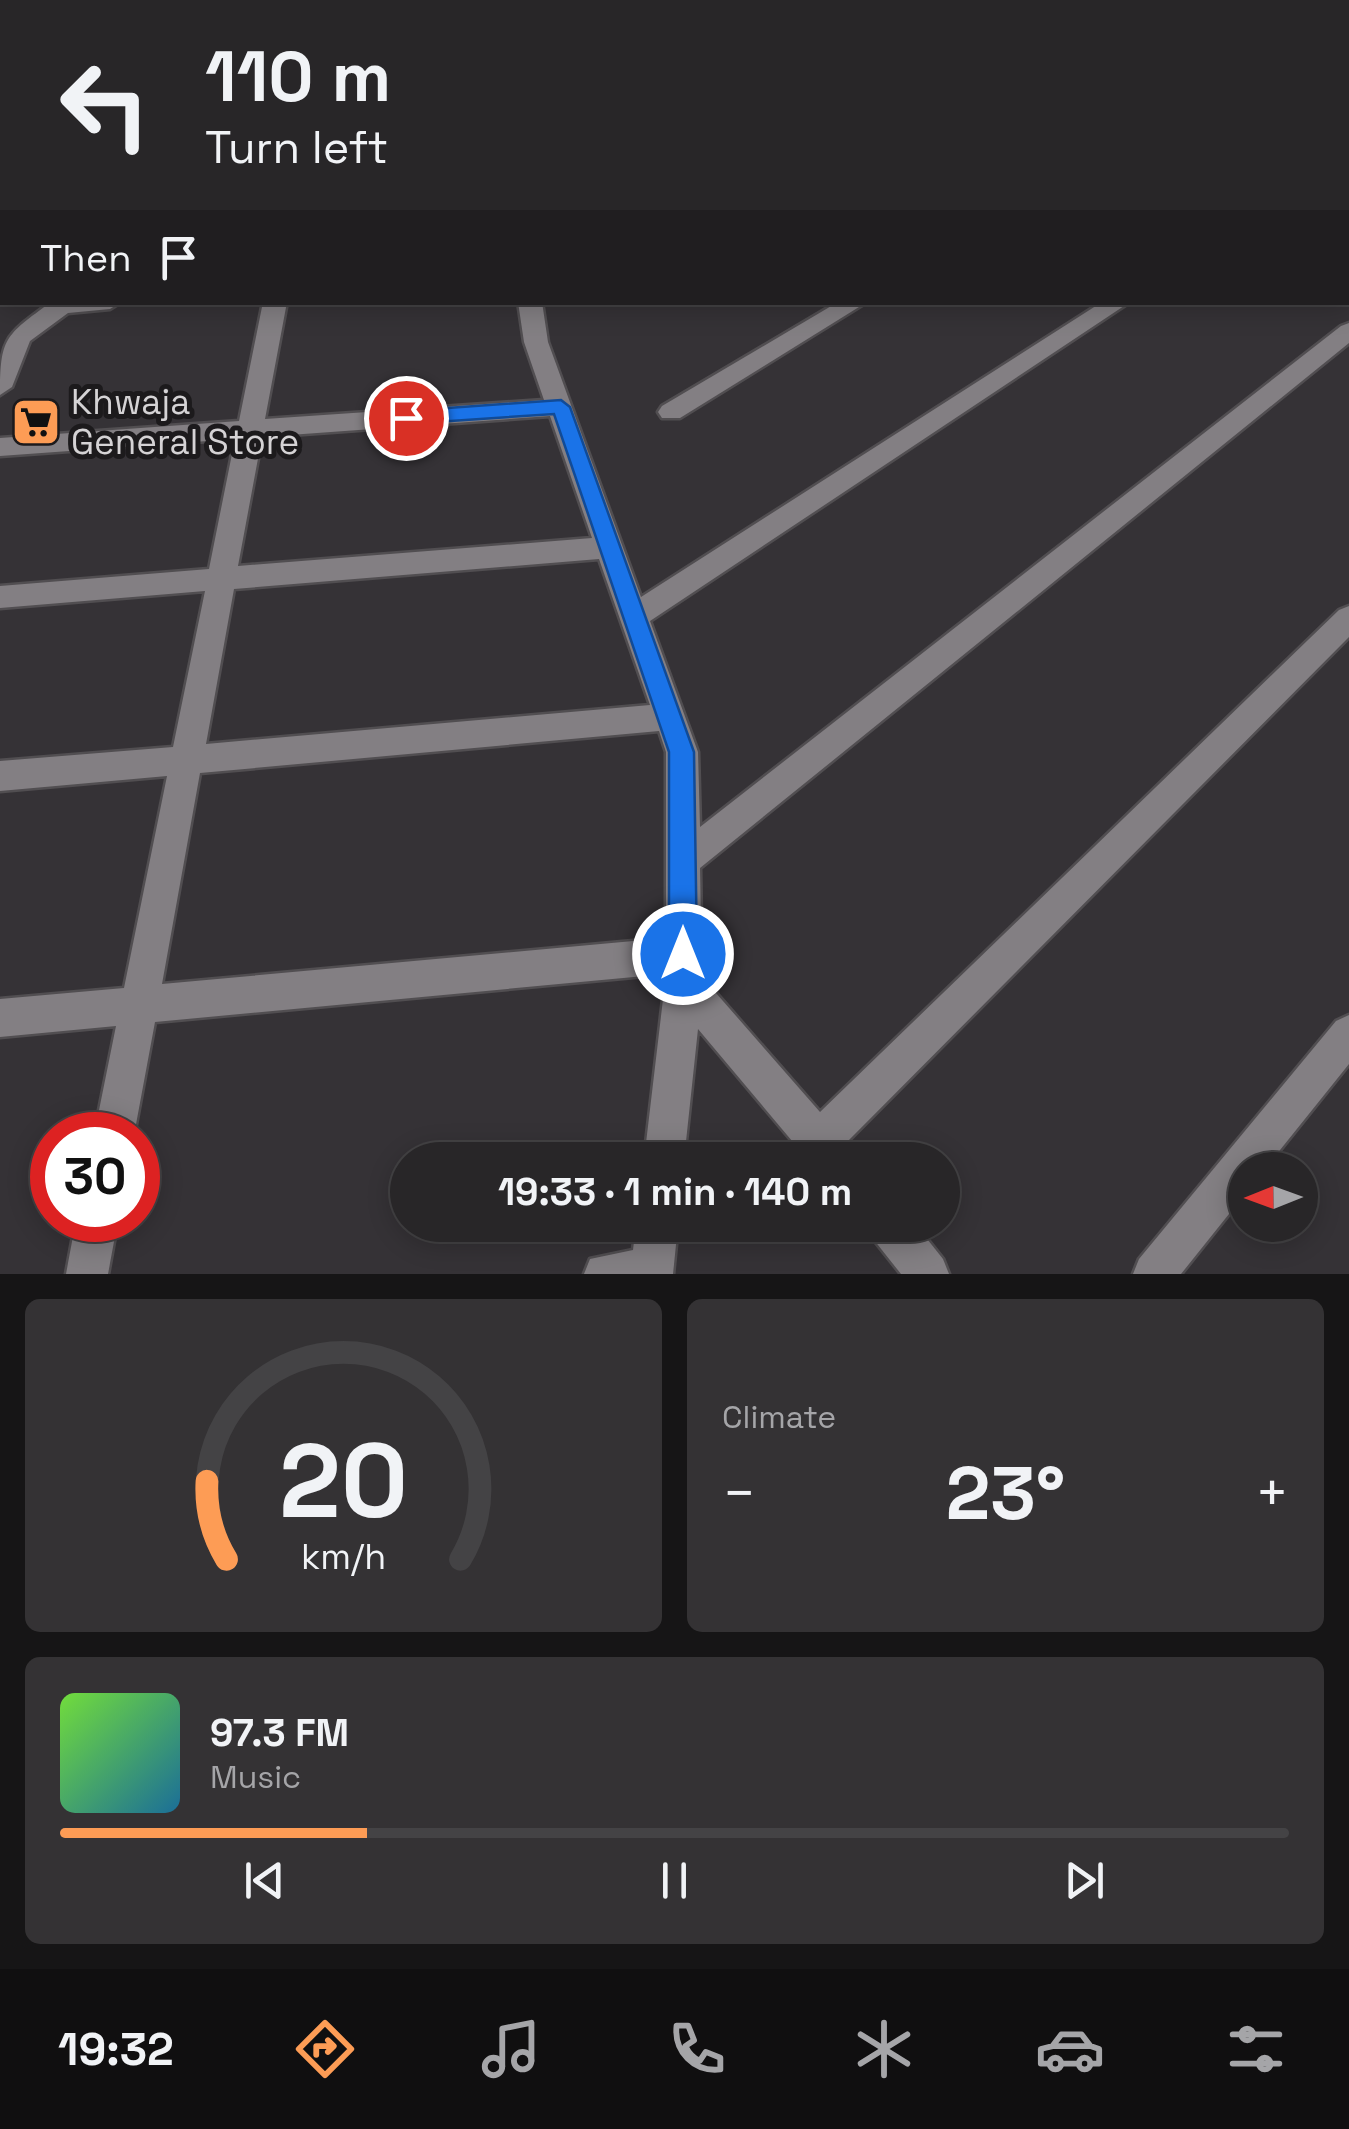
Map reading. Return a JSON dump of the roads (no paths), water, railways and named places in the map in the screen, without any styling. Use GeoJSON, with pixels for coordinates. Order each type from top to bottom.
{"type":"FeatureCollection","features":[{"type":"Feature","properties":{"kind":"street"},"geometry":{"type":"LineString","coordinates":[[0,387],[20,337],[55,305]]}},
{"type":"Feature","properties":{"kind":"street"},"geometry":{"type":"LineString","coordinates":[[118,1112],[274,305]]}},
{"type":"Feature","properties":{"kind":"street"},"geometry":{"type":"LineString","coordinates":[[530,305],[536,342],[682,752],[683,969],[666,1142]]}},
{"type":"Feature","properties":{"kind":"street"},"geometry":{"type":"LineString","coordinates":[[671,412],[851,305]]}},
{"type":"Feature","properties":{"kind":"street"},"geometry":{"type":"LineString","coordinates":[[632,618],[1114,305]]}},
{"type":"Feature","properties":{"kind":"street"},"geometry":{"type":"LineString","coordinates":[[682,861],[1349,330]]}},
{"type":"Feature","properties":{"kind":"street"},"geometry":{"type":"LineString","coordinates":[[0,447],[561,407]]}},
{"type":"Feature","properties":{"kind":"street"},"geometry":{"type":"LineString","coordinates":[[0,597],[609,547]]}},
{"type":"Feature","properties":{"kind":"street"},"geometry":{"type":"LineString","coordinates":[[835,1142],[1349,618]]}},
{"type":"Feature","properties":{"kind":"street"},"geometry":{"type":"LineString","coordinates":[[0,776],[670,717]]}},
{"type":"Feature","properties":{"kind":"street"},"geometry":{"type":"LineString","coordinates":[[683,969],[819,1142]]}},
{"type":"Feature","properties":{"kind":"street"},"geometry":{"type":"LineString","coordinates":[[0,1018],[139,1005],[683,969]]}},
{"type":"Feature","properties":{"kind":"street"},"geometry":{"type":"LineString","coordinates":[[1154,1274],[1349,1034]]}},
{"type":"Feature","properties":{"kind":"street"},"geometry":{"type":"LineString","coordinates":[[87,1274],[93,1242]]}},
{"type":"Feature","properties":{"kind":"street"},"geometry":{"type":"LineString","coordinates":[[605,1274],[652,1271],[655,1242]]}},
{"type":"Feature","properties":{"kind":"street"},"geometry":{"type":"LineString","coordinates":[[903,1242],[928,1274]]}},
{"type":"Feature","properties":{"kind":"place","name":"Khwaja General Store"},"geometry":{"type":"Point","coordinates":[36,422]}}]}
